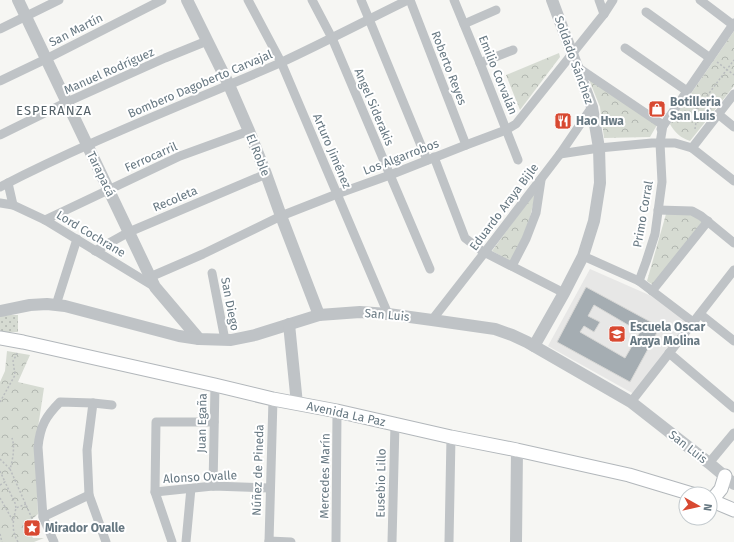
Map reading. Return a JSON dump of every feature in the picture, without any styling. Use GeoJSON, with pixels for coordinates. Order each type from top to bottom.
{"type":"FeatureCollection","features":[{"type":"Feature","properties":{"kind":"main road","name":"Avenida La Paz"},"geometry":{"type":"LineString","coordinates":[[0,338],[273,399],[337,411],[629,475],[678,490]]}},
{"type":"Feature","properties":{"kind":"main road"},"geometry":{"type":"LineString","coordinates":[[718,494],[729,480]]}},
{"type":"Feature","properties":{"kind":"main road"},"geometry":{"type":"LineString","coordinates":[[718,503],[734,510]]}},
{"type":"Feature","properties":{"kind":"street","name":"Tarapacá"},"geometry":{"type":"LineString","coordinates":[[18,0],[153,282],[199,339]]}},
{"type":"Feature","properties":{"kind":"street"},"geometry":{"type":"LineString","coordinates":[[0,29],[59,0]]}},
{"type":"Feature","properties":{"kind":"street","name":"San Martín"},"geometry":{"type":"LineString","coordinates":[[0,81],[162,0]]}},
{"type":"Feature","properties":{"kind":"street","name":"El Roble"},"geometry":{"type":"LineString","coordinates":[[187,0],[229,85],[249,131],[266,174],[280,216],[319,315]]}},
{"type":"Feature","properties":{"kind":"street","name":"Arturo Jiménez"},"geometry":{"type":"LineString","coordinates":[[248,0],[281,62],[388,314]]}},
{"type":"Feature","properties":{"kind":"street","name":"Angel Siderakis"},"geometry":{"type":"LineString","coordinates":[[312,0],[332,38],[430,269]]}},
{"type":"Feature","properties":{"kind":"street"},"geometry":{"type":"LineString","coordinates":[[361,0],[465,238],[485,252],[564,293]]}},
{"type":"Feature","properties":{"kind":"street","name":"Bombero Dagoberto Carvajal"},"geometry":{"type":"LineString","coordinates":[[4,185],[88,145],[281,62],[332,38],[369,18],[409,0]]}},
{"type":"Feature","properties":{"kind":"street","name":"Roberto Reyes"},"geometry":{"type":"LineString","coordinates":[[409,0],[466,145]]}},
{"type":"Feature","properties":{"kind":"street","name":"Emilio Corvalán"},"geometry":{"type":"LineString","coordinates":[[454,0],[518,160]]}},
{"type":"Feature","properties":{"kind":"street","name":"Soldado Sánchez"},"geometry":{"type":"LineString","coordinates":[[534,346],[583,256],[594,220],[600,183],[599,148],[592,107],[552,0]]}},
{"type":"Feature","properties":{"kind":"street"},"geometry":{"type":"LineString","coordinates":[[599,0],[604,14]]}},
{"type":"Feature","properties":{"kind":"street","name":"Los Algarrobos"},"geometry":{"type":"LineString","coordinates":[[153,282],[203,254],[280,216],[506,130],[516,124],[604,14],[613,0]]}},
{"type":"Feature","properties":{"kind":"street"},"geometry":{"type":"LineString","coordinates":[[656,143],[663,125],[734,24],[700,0]]}},
{"type":"Feature","properties":{"kind":"street"},"geometry":{"type":"LineString","coordinates":[[464,24],[496,10]]}},
{"type":"Feature","properties":{"kind":"street"},"geometry":{"type":"LineString","coordinates":[[646,12],[710,58]]}},
{"type":"Feature","properties":{"kind":"street","name":"Manuel Rodríguez"},"geometry":{"type":"LineString","coordinates":[[0,135],[67,102],[158,61],[208,41]]}},
{"type":"Feature","properties":{"kind":"street"},"geometry":{"type":"LineString","coordinates":[[625,48],[687,91]]}},
{"type":"Feature","properties":{"kind":"street"},"geometry":{"type":"LineString","coordinates":[[480,63],[513,50]]}},
{"type":"Feature","properties":{"kind":"street"},"geometry":{"type":"LineString","coordinates":[[577,67],[663,125]]}},
{"type":"Feature","properties":{"kind":"street"},"geometry":{"type":"LineString","coordinates":[[692,148],[734,94]]}},
{"type":"Feature","properties":{"kind":"street","name":"Eduardo Araya Bijle"},"geometry":{"type":"LineString","coordinates":[[432,320],[560,154],[592,107]]}},
{"type":"Feature","properties":{"kind":"street"},"geometry":{"type":"LineString","coordinates":[[718,114],[734,127]]}},
{"type":"Feature","properties":{"kind":"street","name":"Ferrocarril"},"geometry":{"type":"LineString","coordinates":[[45,220],[180,156],[249,131]]}},
{"type":"Feature","properties":{"kind":"street"},"geometry":{"type":"LineString","coordinates":[[560,154],[599,148],[656,143],[675,143],[692,148],[734,181]]}},
{"type":"Feature","properties":{"kind":"street","name":"Primo Corral"},"geometry":{"type":"LineString","coordinates":[[639,281],[654,234],[662,182],[656,143]]}},
{"type":"Feature","properties":{"kind":"street","name":"Recoleta"},"geometry":{"type":"LineString","coordinates":[[95,251],[129,232],[266,174]]}},
{"type":"Feature","properties":{"kind":"street"},"geometry":{"type":"LineString","coordinates":[[512,266],[526,239],[536,213],[541,179]]}},
{"type":"Feature","properties":{"kind":"street"},"geometry":{"type":"LineString","coordinates":[[4,185],[13,205]]}},
{"type":"Feature","properties":{"kind":"street","name":"Lord Cochrane"},"geometry":{"type":"LineString","coordinates":[[0,203],[13,205],[45,220],[95,251],[153,282]]}},
{"type":"Feature","properties":{"kind":"street"},"geometry":{"type":"LineString","coordinates":[[658,210],[692,211],[708,221],[734,243]]}},
{"type":"Feature","properties":{"kind":"street"},"geometry":{"type":"LineString","coordinates":[[652,291],[708,221]]}},
{"type":"Feature","properties":{"kind":"street"},"geometry":{"type":"LineString","coordinates":[[56,305],[77,240]]}},
{"type":"Feature","properties":{"kind":"street"},"geometry":{"type":"LineString","coordinates":[[583,256],[639,281],[693,322]]}},
{"type":"Feature","properties":{"kind":"street"},"geometry":{"type":"LineString","coordinates":[[631,402],[733,272]]}},
{"type":"Feature","properties":{"kind":"street","name":"San Diego"},"geometry":{"type":"LineString","coordinates":[[212,273],[225,340]]}},
{"type":"Feature","properties":{"kind":"street","name":"San Luis"},"geometry":{"type":"LineString","coordinates":[[0,311],[30,305],[47,304],[65,306],[179,336],[199,339],[225,340],[255,336],[319,315],[360,312],[388,314],[495,329],[527,342],[631,402],[729,480]]}},
{"type":"Feature","properties":{"kind":"street"},"geometry":{"type":"LineString","coordinates":[[700,314],[734,341]]}},
{"type":"Feature","properties":{"kind":"street"},"geometry":{"type":"LineString","coordinates":[[288,324],[297,404]]}},
{"type":"Feature","properties":{"kind":"street"},"geometry":{"type":"LineString","coordinates":[[669,353],[734,408]]}},
{"type":"Feature","properties":{"kind":"street","name":"Juan Egaña"},"geometry":{"type":"LineString","coordinates":[[213,486],[215,385]]}},
{"type":"Feature","properties":{"kind":"street","name":"Núñez de Pineda"},"geometry":{"type":"LineString","coordinates":[[269,541],[273,399]]}},
{"type":"Feature","properties":{"kind":"street"},"geometry":{"type":"LineString","coordinates":[[54,542],[43,517],[38,447],[39,437],[45,421],[60,402],[112,405]]}},
{"type":"Feature","properties":{"kind":"street"},"geometry":{"type":"LineString","coordinates":[[93,403],[87,450],[89,495],[106,542]]}},
{"type":"Feature","properties":{"kind":"street","name":"Mercedes Marín"},"geometry":{"type":"LineString","coordinates":[[336,542],[337,411]]}},
{"type":"Feature","properties":{"kind":"street"},"geometry":{"type":"LineString","coordinates":[[172,542],[155,492],[156,422],[214,422]]}},
{"type":"Feature","properties":{"kind":"street","name":"Eusebio Lillo"},"geometry":{"type":"LineString","coordinates":[[392,542],[395,424]]}},
{"type":"Feature","properties":{"kind":"street"},"geometry":{"type":"LineString","coordinates":[[709,463],[734,433]]}},
{"type":"Feature","properties":{"kind":"street"},"geometry":{"type":"LineString","coordinates":[[449,542],[451,437]]}},
{"type":"Feature","properties":{"kind":"street"},"geometry":{"type":"LineString","coordinates":[[516,542],[517,450]]}},
{"type":"Feature","properties":{"kind":"street","name":"Alonso Ovalle"},"geometry":{"type":"LineString","coordinates":[[155,492],[213,486],[270,488]]}},
{"type":"Feature","properties":{"kind":"street"},"geometry":{"type":"LineString","coordinates":[[186,542],[191,488]]}},
{"type":"Feature","properties":{"kind":"street"},"geometry":{"type":"LineString","coordinates":[[43,517],[89,495]]}},
{"type":"Feature","properties":{"kind":"street"},"geometry":{"type":"LineString","coordinates":[[269,541],[291,542]]}},
{"type":"Feature","properties":{"kind":"path"},"geometry":{"type":"LineString","coordinates":[[710,58],[734,75]]}},
{"type":"Feature","properties":{"kind":"path"},"geometry":{"type":"LineString","coordinates":[[692,148],[698,108],[734,60]]}},
{"type":"Feature","properties":{"kind":"path"},"geometry":{"type":"LineString","coordinates":[[687,91],[718,114]]}},
{"type":"Feature","properties":{"kind":"path"},"geometry":{"type":"LineString","coordinates":[[0,402],[15,375],[13,361],[23,342]]}},
{"type":"Feature","properties":{"kind":"path"},"geometry":{"type":"LineString","coordinates":[[10,469],[13,461],[12,438]]}},
{"type":"Feature","properties":{"kind":"path"},"geometry":{"type":"LineString","coordinates":[[0,458],[10,469],[34,523]]}},
{"type":"Feature","properties":{"kind":"path"},"geometry":{"type":"LineString","coordinates":[[0,471],[15,503],[16,508],[13,520],[14,535],[18,542]]}},
{"type":"Feature","properties":{"kind":"path"},"geometry":{"type":"LineString","coordinates":[[0,485],[5,482]]}},
{"type":"Feature","properties":{"kind":"path"},"geometry":{"type":"LineString","coordinates":[[0,498],[13,520]]}},
{"type":"Feature","properties":{"kind":"path"},"geometry":{"type":"LineString","coordinates":[[16,508],[26,504]]}},
{"type":"Feature","properties":{"kind":"path"},"geometry":{"type":"LineString","coordinates":[[0,534],[2,542]]}},
{"type":"Feature","properties":{"kind":"shaded area","name":"Escuela Oscar Araya Molina"},"geometry":{"type":"Polygon","coordinates":[[[590,269],[656,298],[690,323],[634,394],[548,346],[590,269]]]}},
{"type":"Feature","properties":{"kind":"green space"},"geometry":{"type":"Polygon","coordinates":[[[734,31],[734,86],[690,141],[687,140],[676,133],[670,124],[734,31]]]}},
{"type":"Feature","properties":{"kind":"green space"},"geometry":{"type":"Polygon","coordinates":[[[559,53],[560,57],[520,110],[506,75],[559,53]]]}},
{"type":"Feature","properties":{"kind":"green space"},"geometry":{"type":"Polygon","coordinates":[[[588,77],[657,125],[650,137],[604,138],[600,107],[588,77]]]}},
{"type":"Feature","properties":{"kind":"green space"},"geometry":{"type":"Polygon","coordinates":[[[537,189],[530,217],[512,262],[492,251],[537,189]]]}},
{"type":"Feature","properties":{"kind":"green space"},"geometry":{"type":"Polygon","coordinates":[[[666,214],[694,215],[703,223],[653,285],[647,281],[666,214]]]}},
{"type":"Feature","properties":{"kind":"green space"},"geometry":{"type":"Polygon","coordinates":[[[18,315],[18,332],[0,332],[0,316],[18,315]]]}},
{"type":"Feature","properties":{"kind":"green space"},"geometry":{"type":"Polygon","coordinates":[[[7,351],[30,355],[18,382],[44,388],[35,447],[38,514],[29,522],[29,531],[33,538],[44,538],[34,542],[0,542],[0,382],[5,371],[7,351]]]}},
{"type":"Feature","properties":{"kind":"building"},"geometry":{"type":"Polygon","coordinates":[[[586,287],[660,327],[630,382],[557,342],[586,287]],[[594,305],[588,316],[600,322],[594,332],[584,326],[580,332],[625,358],[640,332],[594,305]]]}},
{"type":"Feature","properties":{"kind":"place","name":"Botilleria San Luis"},"geometry":{"type":"Point","coordinates":[657,109]}},
{"type":"Feature","properties":{"kind":"place","name":"Hao Hwa"},"geometry":{"type":"Point","coordinates":[563,121]}},
{"type":"Feature","properties":{"kind":"place","name":"Escuela Oscar Araya Molina"},"geometry":{"type":"Point","coordinates":[617,334]}},
{"type":"Feature","properties":{"kind":"place","name":"Mirador Ovalle"},"geometry":{"type":"Point","coordinates":[32,528]}},
{"type":"Feature","properties":{"kind":"district","name":"ESPERANZA"},"geometry":{"type":"Point","coordinates":[54,110]}}]}
